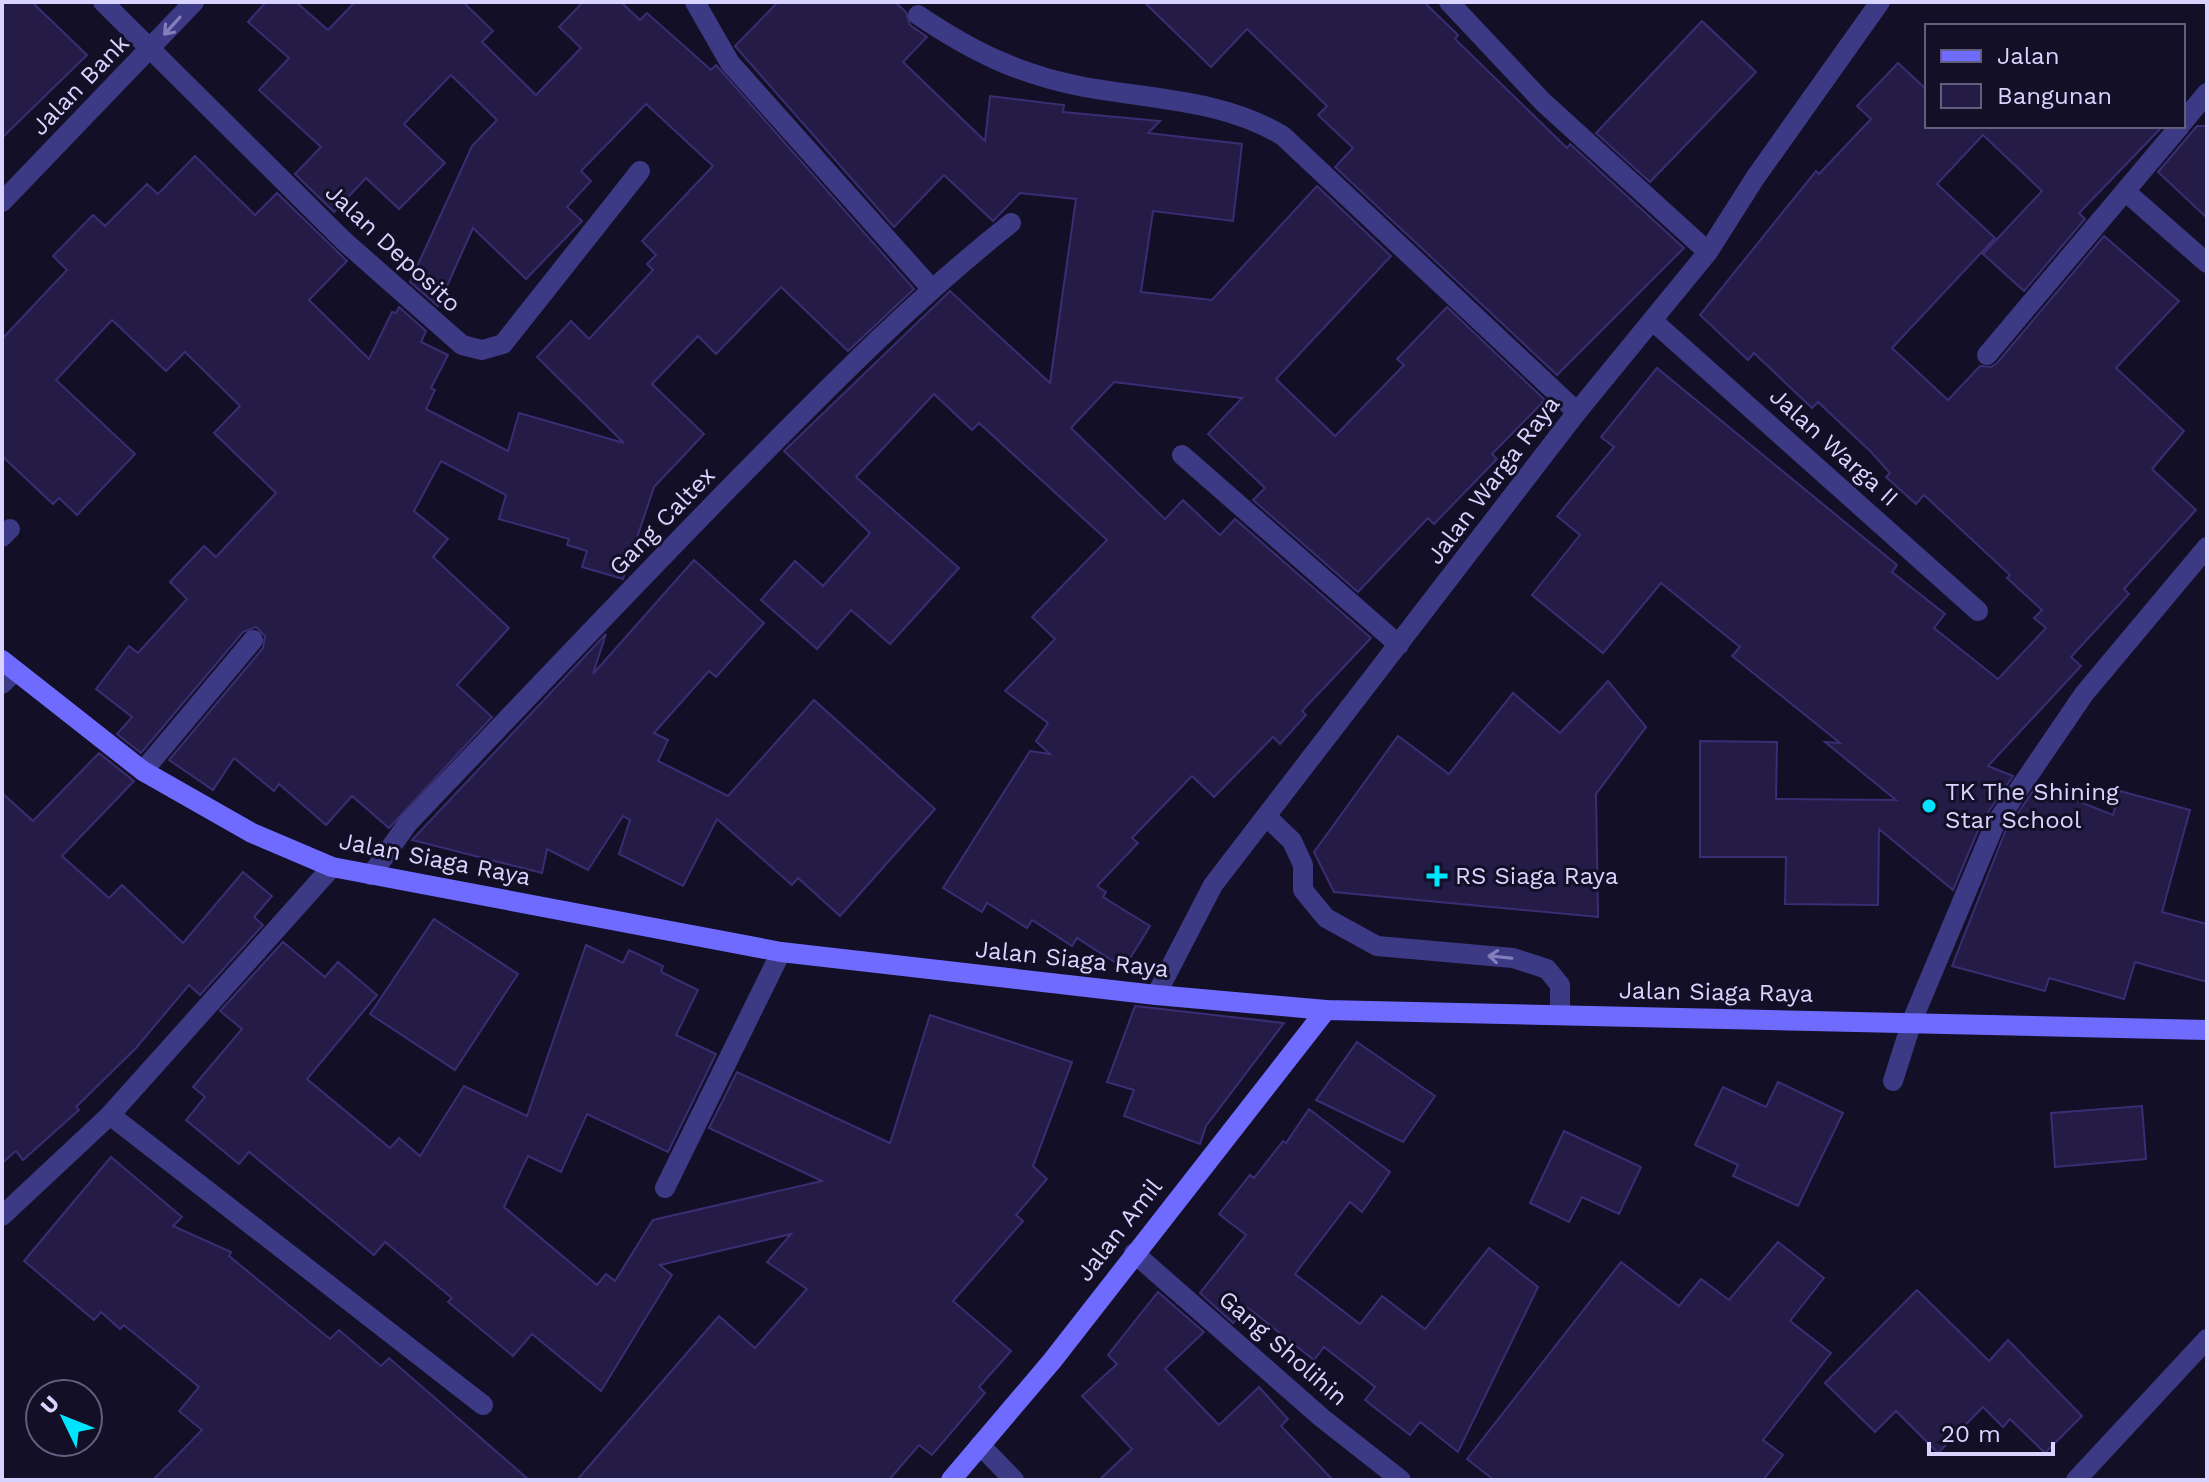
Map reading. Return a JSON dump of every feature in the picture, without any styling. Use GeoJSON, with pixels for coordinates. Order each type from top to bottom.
{"type":"FeatureCollection","features":[{"type":"Feature","properties":{"kind":"main road","name":"Jalan Siaga Raya"},"geometry":{"type":"LineString","coordinates":[[6,672],[143,771],[252,833],[332,867],[781,952],[1156,995],[1326,1010],[2207,1030]]}},
{"type":"Feature","properties":{"kind":"main road","name":"Jalan Amil"},"geometry":{"type":"LineString","coordinates":[[951,1480],[1052,1361],[1326,1010]]}},
{"type":"Feature","properties":{"kind":"street","name":"Jalan Deposito"},"geometry":{"type":"LineString","coordinates":[[103,2],[344,241],[462,345],[482,350],[503,344],[640,171]]}},
{"type":"Feature","properties":{"kind":"street","name":"Jalan Bank"},"geometry":{"type":"LineString","coordinates":[[2,202],[194,2]]}},
{"type":"Feature","properties":{"kind":"street"},"geometry":{"type":"LineString","coordinates":[[695,2],[730,63],[931,288]]}},
{"type":"Feature","properties":{"kind":"street"},"geometry":{"type":"LineString","coordinates":[[1449,2],[1543,102],[1708,252]]}},
{"type":"Feature","properties":{"kind":"street","name":"Jalan Warga Raya"},"geometry":{"type":"LineString","coordinates":[[1156,995],[1213,885],[1577,412],[1654,322],[1708,252],[1755,178],[1880,2]]}},
{"type":"Feature","properties":{"kind":"street"},"geometry":{"type":"LineString","coordinates":[[918,15],[966,48],[1011,68],[1081,86],[1226,110],[1256,119],[1283,136],[1577,412]]}},
{"type":"Feature","properties":{"kind":"street"},"geometry":{"type":"LineString","coordinates":[[2185,120],[2207,93]]}},
{"type":"Feature","properties":{"kind":"street"},"geometry":{"type":"LineString","coordinates":[[1987,355],[2179,128]]}},
{"type":"Feature","properties":{"kind":"street"},"geometry":{"type":"LineString","coordinates":[[2126,192],[2207,263]]}},
{"type":"Feature","properties":{"kind":"street","name":"Gang Caltex"},"geometry":{"type":"LineString","coordinates":[[371,875],[408,823],[685,533],[931,288],[1011,223]]}},
{"type":"Feature","properties":{"kind":"street","name":"Jalan Warga II"},"geometry":{"type":"LineString","coordinates":[[1654,322],[1978,611]]}},
{"type":"Feature","properties":{"kind":"street"},"geometry":{"type":"LineString","coordinates":[[1182,455],[1399,645]]}},
{"type":"Feature","properties":{"kind":"street"},"geometry":{"type":"LineString","coordinates":[[1893,1081],[1912,1021],[1994,826],[2084,694],[2207,547]]}},
{"type":"Feature","properties":{"kind":"street"},"geometry":{"type":"LineString","coordinates":[[143,771],[253,640]]}},
{"type":"Feature","properties":{"kind":"street"},"geometry":{"type":"LineString","coordinates":[[1267,817],[1292,841],[1303,865],[1303,890],[1326,918],[1377,946],[1513,958],[1547,969],[1560,985],[1560,1015]]}},
{"type":"Feature","properties":{"kind":"street"},"geometry":{"type":"LineString","coordinates":[[2,1216],[110,1115],[332,867]]}},
{"type":"Feature","properties":{"kind":"street"},"geometry":{"type":"LineString","coordinates":[[665,1188],[781,952]]}},
{"type":"Feature","properties":{"kind":"street"},"geometry":{"type":"LineString","coordinates":[[110,1115],[483,1405]]}},
{"type":"Feature","properties":{"kind":"street","name":"Gang Sholihin"},"geometry":{"type":"LineString","coordinates":[[1134,1253],[1322,1418],[1401,1480]]}},
{"type":"Feature","properties":{"kind":"street"},"geometry":{"type":"LineString","coordinates":[[2076,1480],[2207,1339]]}},
{"type":"Feature","properties":{"kind":"street"},"geometry":{"type":"LineString","coordinates":[[980,1445],[1014,1480]]}},
{"type":"Feature","properties":{"kind":"building"},"geometry":{"type":"Polygon","coordinates":[[[2,2],[32,2],[87,55],[2,138],[2,2]]]}},
{"type":"Feature","properties":{"kind":"building"},"geometry":{"type":"Polygon","coordinates":[[[266,2],[296,2],[328,30],[355,2],[463,2],[493,31],[482,42],[536,95],[581,48],[559,27],[583,2],[621,2],[640,20],[647,13],[711,70],[716,65],[914,289],[848,351],[781,287],[716,354],[698,336],[652,384],[704,434],[654,487],[623,579],[582,567],[587,551],[567,545],[569,539],[499,519],[506,495],[441,461],[414,511],[448,539],[433,557],[509,628],[457,685],[492,717],[389,828],[352,796],[326,825],[279,784],[274,791],[234,758],[213,790],[169,760],[263,648],[265,636],[256,627],[243,632],[141,753],[117,734],[132,717],[96,689],[129,646],[138,653],[187,599],[170,582],[204,546],[216,557],[276,493],[214,433],[240,406],[185,352],[166,371],[112,320],[56,380],[135,454],[77,515],[59,498],[53,504],[2,456],[2,339],[67,270],[53,256],[93,215],[105,226],[147,184],[158,194],[195,156],[255,215],[277,193],[347,261],[309,300],[369,359],[392,312],[396,313],[399,307],[426,331],[421,342],[448,355],[431,388],[435,390],[426,409],[508,451],[519,413],[624,443],[537,357],[571,321],[589,339],[653,270],[647,264],[656,255],[642,241],[713,166],[646,104],[581,171],[591,181],[567,207],[582,221],[526,279],[473,228],[438,306],[410,282],[472,146],[497,120],[451,75],[404,124],[445,163],[399,209],[366,178],[334,212],[295,174],[321,147],[259,90],[289,58],[248,22],[266,2]]]}},
{"type":"Feature","properties":{"kind":"building"},"geometry":{"type":"Polygon","coordinates":[[[778,2],[895,2],[906,12],[910,25],[927,37],[903,62],[985,141],[990,96],[1064,105],[1063,112],[1160,121],[1148,133],[1242,144],[1233,221],[1153,211],[1141,292],[1212,300],[1317,186],[1391,256],[1276,379],[1335,436],[1404,365],[1397,359],[1447,307],[1545,400],[1492,454],[1497,459],[1434,524],[1428,518],[1358,592],[1253,500],[1265,488],[1208,434],[1242,398],[1114,382],[1071,428],[1165,519],[1183,500],[1220,535],[1235,519],[1371,638],[1302,711],[1306,715],[1280,744],[1273,737],[1214,797],[1192,776],[1132,838],[1138,843],[1097,886],[1106,892],[1103,897],[1150,926],[1124,968],[1077,938],[1072,946],[1032,920],[1027,928],[987,903],[982,912],[943,888],[1030,751],[1050,754],[1036,741],[1048,723],[1005,691],[1055,639],[1032,617],[1107,540],[979,423],[972,430],[934,394],[856,477],[959,568],[890,644],[851,610],[817,649],[761,600],[795,561],[823,586],[870,533],[784,451],[950,291],[1050,383],[1076,199],[1020,193],[993,221],[944,175],[894,227],[735,46],[778,2]]]}},
{"type":"Feature","properties":{"kind":"building"},"geometry":{"type":"Polygon","coordinates":[[[1144,2],[1424,2],[1458,35],[1455,39],[1567,148],[1570,144],[1684,248],[1557,375],[1335,167],[1353,148],[1318,115],[1327,106],[1247,29],[1211,67],[1144,2]]]}},
{"type":"Feature","properties":{"kind":"building"},"geometry":{"type":"Polygon","coordinates":[[[1702,21],[1756,72],[1650,182],[1596,133],[1702,21]]]}},
{"type":"Feature","properties":{"kind":"building"},"geometry":{"type":"Polygon","coordinates":[[[1898,63],[1925,88],[1925,128],[2161,128],[2079,213],[2085,219],[2024,291],[1983,254],[2042,191],[1983,135],[1937,184],[1995,238],[1892,348],[1948,400],[1980,366],[1991,367],[1997,363],[2104,236],[2179,301],[2116,368],[2184,431],[2152,469],[2196,510],[2124,589],[2129,594],[2071,657],[2081,666],[1988,766],[2013,776],[1982,821],[1953,890],[1879,829],[1878,905],[1785,904],[1786,857],[1700,857],[1700,741],[1777,742],[1776,799],[1896,800],[1825,742],[1840,743],[1732,656],[1740,647],[1661,583],[1603,653],[1532,595],[1580,535],[1557,516],[1614,447],[1601,437],[1657,368],[1897,565],[1892,572],[1945,614],[1934,628],[1998,679],[2046,628],[2034,618],[2042,610],[2007,578],[2010,575],[1924,495],[1916,504],[1886,477],[1890,473],[1870,451],[1818,402],[1812,408],[1754,353],[1748,360],[1700,315],[1816,171],[1819,174],[1871,119],[1857,106],[1898,63]]]}},
{"type":"Feature","properties":{"kind":"building"},"geometry":{"type":"Polygon","coordinates":[[[2197,126],[2207,126],[2207,218],[2158,172],[2197,126]]]}},
{"type":"Feature","properties":{"kind":"building"},"geometry":{"type":"Polygon","coordinates":[[[694,560],[764,623],[716,677],[709,671],[654,733],[668,740],[658,761],[728,796],[814,700],[935,809],[840,916],[798,878],[792,885],[717,819],[683,886],[619,854],[630,820],[623,816],[588,870],[547,849],[542,873],[412,840],[606,634],[593,674],[694,560]]]}},
{"type":"Feature","properties":{"kind":"building"},"geometry":{"type":"Polygon","coordinates":[[[1608,681],[1646,727],[1596,794],[1598,917],[1334,892],[1314,852],[1398,736],[1449,774],[1513,693],[1560,733],[1608,681]]]}},
{"type":"Feature","properties":{"kind":"building"},"geometry":{"type":"Polygon","coordinates":[[[99,753],[134,781],[62,856],[109,898],[122,885],[183,943],[243,872],[272,896],[254,917],[263,925],[200,995],[189,985],[136,1048],[76,1107],[79,1110],[23,1160],[16,1151],[2,1163],[2,793],[33,821],[99,753]]]}},
{"type":"Feature","properties":{"kind":"building"},"geometry":{"type":"Polygon","coordinates":[[[2037,785],[2113,815],[2120,791],[2190,810],[2162,912],[2207,924],[2207,982],[2135,962],[2124,999],[2049,978],[2045,991],[1952,966],[2005,832],[2037,785]]]}},
{"type":"Feature","properties":{"kind":"building"},"geometry":{"type":"Polygon","coordinates":[[[434,919],[518,974],[455,1070],[370,1014],[434,919]]]}},
{"type":"Feature","properties":{"kind":"building"},"geometry":{"type":"Polygon","coordinates":[[[283,942],[325,977],[338,962],[377,995],[307,1079],[390,1148],[399,1138],[420,1156],[464,1086],[527,1116],[586,945],[623,963],[629,950],[663,966],[661,972],[698,990],[676,1035],[716,1054],[668,1152],[587,1114],[561,1172],[528,1156],[504,1207],[597,1285],[606,1274],[615,1281],[653,1220],[822,1181],[709,1128],[737,1072],[890,1143],[930,1015],[1072,1062],[1033,1166],[1047,1179],[1016,1215],[1023,1221],[953,1301],[1011,1351],[979,1387],[985,1393],[932,1455],[919,1445],[889,1480],[577,1480],[719,1316],[755,1348],[807,1289],[767,1262],[791,1234],[660,1265],[672,1275],[601,1391],[532,1334],[513,1356],[448,1302],[452,1298],[385,1242],[374,1255],[249,1152],[239,1164],[186,1120],[205,1097],[193,1087],[242,1029],[220,1011],[283,942]]]}},
{"type":"Feature","properties":{"kind":"building"},"geometry":{"type":"Polygon","coordinates":[[[1135,1006],[1284,1023],[1206,1126],[1200,1144],[1124,1116],[1134,1090],[1107,1082],[1135,1006]]]}},
{"type":"Feature","properties":{"kind":"building"},"geometry":{"type":"Polygon","coordinates":[[[1357,1042],[1435,1096],[1403,1142],[1316,1100],[1357,1042]]]}},
{"type":"Feature","properties":{"kind":"building"},"geometry":{"type":"Polygon","coordinates":[[[1778,1082],[1843,1113],[1798,1206],[1733,1176],[1738,1165],[1695,1145],[1723,1087],[1766,1107],[1778,1082]]]}},
{"type":"Feature","properties":{"kind":"building"},"geometry":{"type":"Polygon","coordinates":[[[2142,1106],[2146,1159],[2055,1167],[2051,1113],[2142,1106]]]}},
{"type":"Feature","properties":{"kind":"building"},"geometry":{"type":"Polygon","coordinates":[[[1309,1109],[1390,1172],[1362,1212],[1350,1202],[1295,1274],[1360,1324],[1382,1296],[1425,1329],[1489,1248],[1538,1287],[1458,1452],[1420,1422],[1410,1435],[1365,1400],[1375,1387],[1324,1347],[1314,1360],[1247,1307],[1233,1323],[1200,1293],[1246,1235],[1219,1214],[1250,1175],[1254,1178],[1283,1141],[1286,1143],[1309,1109]]]}},
{"type":"Feature","properties":{"kind":"building"},"geometry":{"type":"Polygon","coordinates":[[[1564,1131],[1641,1167],[1619,1214],[1582,1197],[1569,1222],[1530,1203],[1564,1131]]]}},
{"type":"Feature","properties":{"kind":"building"},"geometry":{"type":"Polygon","coordinates":[[[111,1157],[182,1217],[173,1226],[231,1252],[229,1256],[330,1339],[339,1330],[381,1366],[389,1358],[529,1480],[153,1480],[202,1430],[179,1411],[199,1387],[124,1325],[120,1329],[101,1312],[94,1320],[24,1261],[111,1157]]]}},
{"type":"Feature","properties":{"kind":"building"},"geometry":{"type":"Polygon","coordinates":[[[1778,1242],[1824,1278],[1790,1321],[1831,1353],[1763,1440],[1783,1455],[1763,1480],[1494,1480],[1467,1459],[1621,1262],[1679,1306],[1701,1279],[1729,1300],[1778,1242]]]}},
{"type":"Feature","properties":{"kind":"building"},"geometry":{"type":"Polygon","coordinates":[[[1917,1290],[1989,1361],[2008,1340],[2082,1416],[2045,1453],[2010,1419],[2003,1427],[1983,1407],[1938,1453],[1896,1411],[1875,1432],[1825,1383],[1917,1290]]]}},
{"type":"Feature","properties":{"kind":"building"},"geometry":{"type":"Polygon","coordinates":[[[1158,1292],[1204,1332],[1165,1369],[1219,1425],[1259,1387],[1288,1419],[1281,1426],[1333,1480],[1099,1480],[1132,1449],[1082,1396],[1117,1364],[1108,1355],[1158,1292]]]}},
{"type":"Feature","properties":{"kind":"place","name":"TK The Shining Star School"},"geometry":{"type":"Point","coordinates":[1929,806]}},
{"type":"Feature","properties":{"kind":"place","name":"RS Siaga Raya"},"geometry":{"type":"Point","coordinates":[1437,876]}}]}
